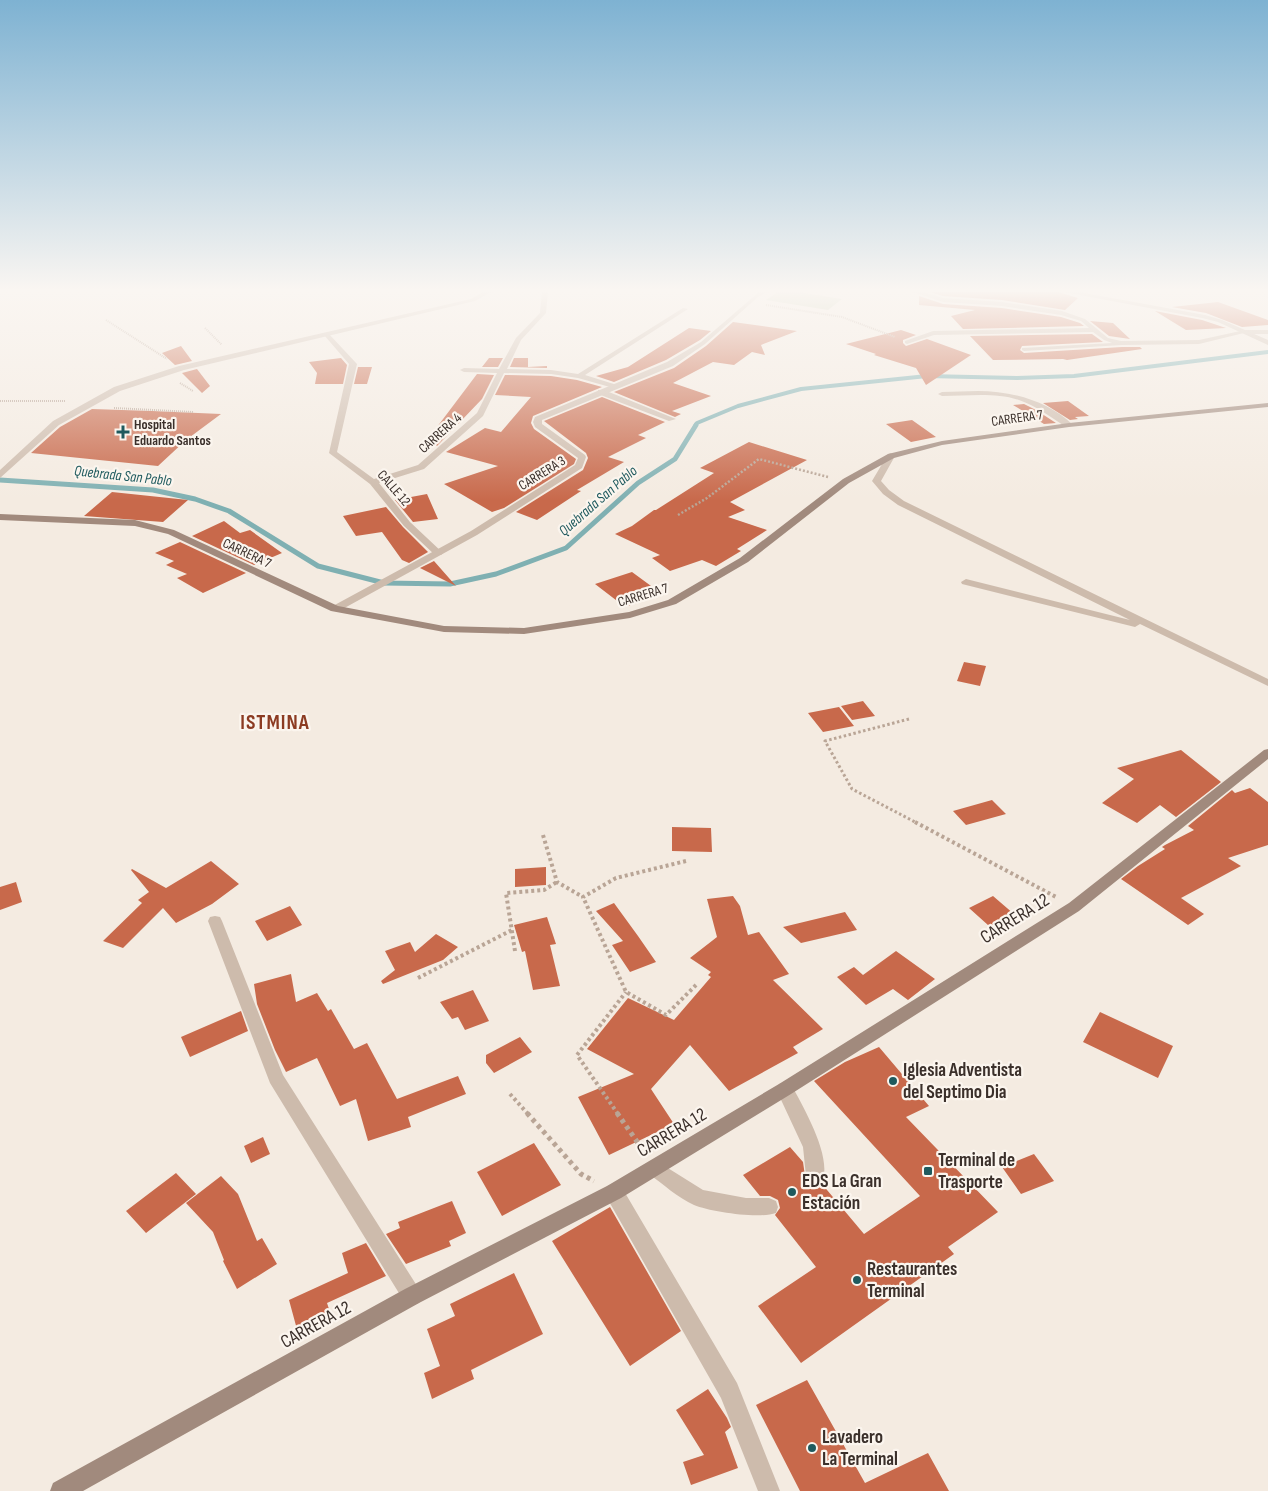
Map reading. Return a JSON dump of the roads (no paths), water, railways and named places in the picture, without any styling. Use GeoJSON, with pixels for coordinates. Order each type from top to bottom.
{"type":"FeatureCollection","features":[{"type":"Feature","properties":{"kind":"main road","name":"CARRERA 7"},"geometry":{"type":"LineString","coordinates":[[0,516],[135,522],[162,530],[335,609],[452,630],[524,631],[630,615],[672,602],[744,560],[846,481],[891,456],[942,443],[1069,425],[1268,405]]}},
{"type":"Feature","properties":{"kind":"main road","name":"CARRERA 12"},"geometry":{"type":"LineString","coordinates":[[61,1491],[412,1296],[614,1192],[656,1168],[1074,907],[1268,754]]}},
{"type":"Feature","properties":{"kind":"street"},"geometry":{"type":"LineString","coordinates":[[0,475],[56,423],[117,389],[182,368],[209,362]]}},
{"type":"Feature","properties":{"kind":"street","name":"CALLE 12"},"geometry":{"type":"LineString","coordinates":[[351,362],[353,364],[333,453],[373,482],[407,524],[438,553]]}},
{"type":"Feature","properties":{"kind":"street","name":"CARRERA 4"},"geometry":{"type":"LineString","coordinates":[[373,482],[421,467],[480,414],[507,362]]}},
{"type":"Feature","properties":{"kind":"street"},"geometry":{"type":"LineString","coordinates":[[579,376],[602,362]]}},
{"type":"Feature","properties":{"kind":"street","name":"CARRERA 3"},"geometry":{"type":"LineString","coordinates":[[335,609],[408,567],[474,533],[579,466],[582,456],[538,425],[538,419],[601,392],[637,380],[674,362]]}},
{"type":"Feature","properties":{"kind":"street"},"geometry":{"type":"LineString","coordinates":[[464,370],[551,372],[579,376],[614,387]]}},
{"type":"Feature","properties":{"kind":"street"},"geometry":{"type":"LineString","coordinates":[[601,392],[672,419]]}},
{"type":"Feature","properties":{"kind":"street"},"geometry":{"type":"LineString","coordinates":[[942,394],[992,393],[1014,396],[1037,406],[1069,425]]}},
{"type":"Feature","properties":{"kind":"street"},"geometry":{"type":"LineString","coordinates":[[891,456],[876,481],[886,492],[901,503],[1268,684]]}},
{"type":"Feature","properties":{"kind":"street"},"geometry":{"type":"LineString","coordinates":[[966,582],[1159,630]]}},
{"type":"Feature","properties":{"kind":"street"},"geometry":{"type":"LineString","coordinates":[[215,921],[276,1078],[412,1296]]}},
{"type":"Feature","properties":{"kind":"street"},"geometry":{"type":"LineString","coordinates":[[785,1089],[812,1147],[815,1176]]}},
{"type":"Feature","properties":{"kind":"street"},"geometry":{"type":"LineString","coordinates":[[656,1168],[699,1198],[746,1207],[768,1207]]}},
{"type":"Feature","properties":{"kind":"street"},"geometry":{"type":"LineString","coordinates":[[614,1192],[729,1391],[769,1491]]}},
{"type":"Feature","properties":{"kind":"waterway","name":"Quebrada San Pablo"},"geometry":{"type":"LineString","coordinates":[[695,426],[697,423],[738,406],[801,389],[927,376],[1017,378],[1074,376],[1191,362]]}},
{"type":"Feature","properties":{"kind":"waterway","name":"Quebrada San Pablo"},"geometry":{"type":"LineString","coordinates":[[0,480],[153,490],[195,499],[229,511],[318,566],[384,583],[450,584],[496,574],[566,548],[638,483],[675,459],[696,425]]}},
{"type":"Feature","properties":{"kind":"place","name":"Hospital Eduardo Santos"},"geometry":{"type":"Point","coordinates":[123,432]}},
{"type":"Feature","properties":{"kind":"place","name":"Iglesia Adventista del Septimo Dia"},"geometry":{"type":"Point","coordinates":[893,1081]}},
{"type":"Feature","properties":{"kind":"place","name":"Terminal de Trasporte"},"geometry":{"type":"Point","coordinates":[928,1171]}},
{"type":"Feature","properties":{"kind":"place","name":"EDS La Gran Estación"},"geometry":{"type":"Point","coordinates":[792,1192]}},
{"type":"Feature","properties":{"kind":"place","name":"Restaurantes Terminal"},"geometry":{"type":"Point","coordinates":[857,1280]}},
{"type":"Feature","properties":{"kind":"place","name":"Lavadero La Terminal"},"geometry":{"type":"Point","coordinates":[812,1448]}},
{"type":"Feature","properties":{"kind":"district","name":"ISTMINA"},"geometry":{"type":"Point","coordinates":[275,722]}}]}
